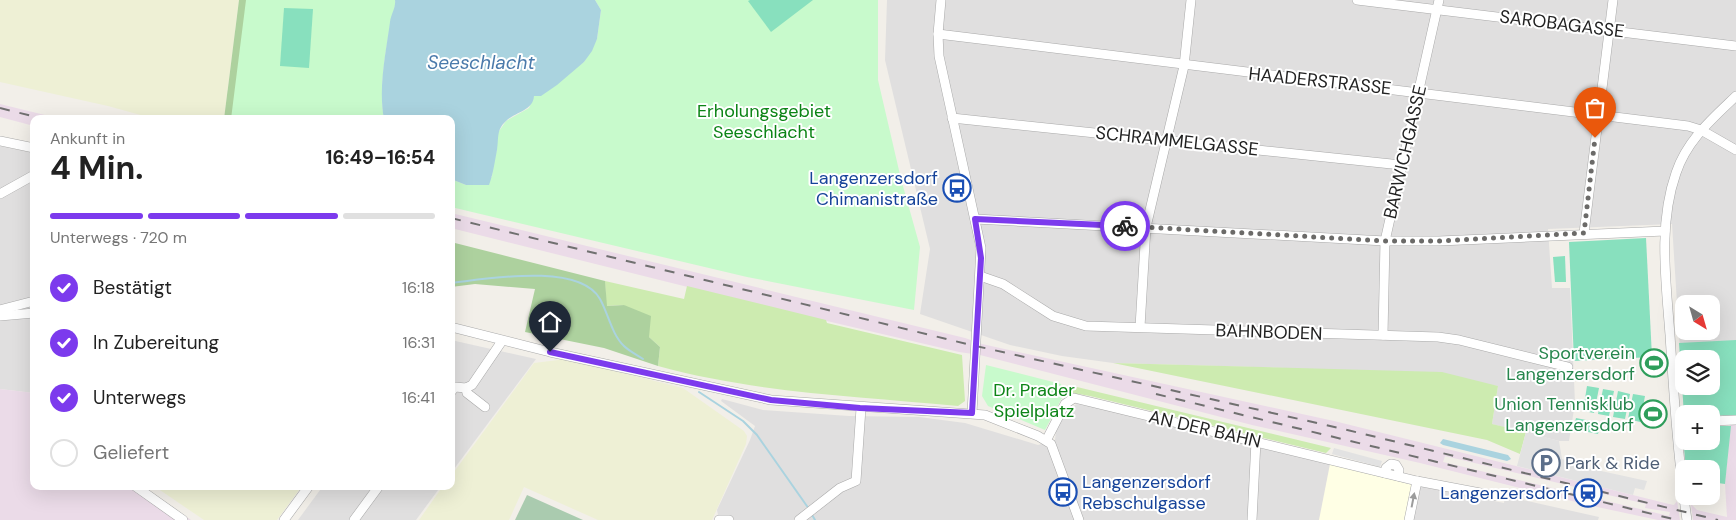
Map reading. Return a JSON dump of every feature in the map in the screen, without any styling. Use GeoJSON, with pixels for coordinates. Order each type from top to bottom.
{"type":"FeatureCollection","features":[{"type":"Feature","properties":{"kind":"street"},"geometry":{"type":"LineString","coordinates":[[941,0],[938,34],[942,69],[981,248],[972,413]]}},
{"type":"Feature","properties":{"kind":"street"},"geometry":{"type":"LineString","coordinates":[[1140,327],[1146,227],[1184,66],[1191,0]]}},
{"type":"Feature","properties":{"kind":"street","name":"SAROBAGASSE"},"geometry":{"type":"LineString","coordinates":[[1357,0],[1438,5],[1608,30],[1736,46]]}},
{"type":"Feature","properties":{"kind":"street"},"geometry":{"type":"LineString","coordinates":[[1584,233],[1613,0]]}},
{"type":"Feature","properties":{"kind":"street","name":"BARWICHGASSE"},"geometry":{"type":"LineString","coordinates":[[1383,335],[1385,241],[1438,5]]}},
{"type":"Feature","properties":{"kind":"street","name":"HAADERSTRASSE"},"geometry":{"type":"LineString","coordinates":[[938,34],[1184,66],[1418,92],[1688,126],[1701,130],[1736,150]]}},
{"type":"Feature","properties":{"kind":"street"},"geometry":{"type":"LineString","coordinates":[[1679,405],[1665,231],[1666,212],[1676,172],[1688,148],[1701,130],[1736,96]]}},
{"type":"Feature","properties":{"kind":"street","name":"SCHRAMMELGASSE"},"geometry":{"type":"LineString","coordinates":[[952,118],[1168,139],[1401,165]]}},
{"type":"Feature","properties":{"kind":"street"},"geometry":{"type":"LineString","coordinates":[[0,141],[30,147]]}},
{"type":"Feature","properties":{"kind":"street"},"geometry":{"type":"LineString","coordinates":[[0,194],[30,177]]}},
{"type":"Feature","properties":{"kind":"street"},"geometry":{"type":"LineString","coordinates":[[975,219],[1385,241],[1439,241],[1584,233],[1665,231]]}},
{"type":"Feature","properties":{"kind":"street","name":"BAHNBODEN"},"geometry":{"type":"LineString","coordinates":[[980,276],[1003,284],[1041,310],[1063,320],[1086,326],[1383,335],[1459,340],[1568,367]]}},
{"type":"Feature","properties":{"kind":"street"},"geometry":{"type":"LineString","coordinates":[[0,310],[30,302]]}},
{"type":"Feature","properties":{"kind":"street"},"geometry":{"type":"LineString","coordinates":[[0,316],[30,313]]}},
{"type":"Feature","properties":{"kind":"street"},"geometry":{"type":"LineString","coordinates":[[455,329],[771,400],[860,408],[985,415],[1047,439],[1051,444],[1078,520]]}},
{"type":"Feature","properties":{"kind":"street"},"geometry":{"type":"LineString","coordinates":[[455,387],[466,388],[472,385],[502,341]]}},
{"type":"Feature","properties":{"kind":"street"},"geometry":{"type":"LineString","coordinates":[[466,388],[467,392],[485,407]]}},
{"type":"Feature","properties":{"kind":"street","name":"AN DER BAHN"},"geometry":{"type":"LineString","coordinates":[[1047,439],[1064,404],[1074,398],[1385,473],[1386,468],[1391,464],[1396,465],[1399,470],[1398,476],[1496,496]]}},
{"type":"Feature","properties":{"kind":"street"},"geometry":{"type":"LineString","coordinates":[[799,520],[840,488],[856,481],[860,408]]}},
{"type":"Feature","properties":{"kind":"street"},"geometry":{"type":"LineString","coordinates":[[1720,421],[1736,420]]}},
{"type":"Feature","properties":{"kind":"street"},"geometry":{"type":"LineString","coordinates":[[1252,520],[1256,441]]}},
{"type":"Feature","properties":{"kind":"street"},"geometry":{"type":"LineString","coordinates":[[1682,450],[1687,520]]}},
{"type":"Feature","properties":{"kind":"street"},"geometry":{"type":"LineString","coordinates":[[1409,520],[1417,481]]}},
{"type":"Feature","properties":{"kind":"street"},"geometry":{"type":"LineString","coordinates":[[141,490],[183,520]]}},
{"type":"Feature","properties":{"kind":"street"},"geometry":{"type":"LineString","coordinates":[[284,520],[306,490]]}},
{"type":"Feature","properties":{"kind":"street"},"geometry":{"type":"LineString","coordinates":[[354,520],[376,490]]}},
{"type":"Feature","properties":{"kind":"street"},"geometry":{"type":"LineString","coordinates":[[719,520],[729,520]]}},
{"type":"Feature","properties":{"kind":"shaded area"},"geometry":{"type":"Polygon","coordinates":[[[0,0],[239,0],[225,115],[141,115],[0,82],[0,0]]]}},
{"type":"Feature","properties":{"kind":"shaded area"},"geometry":{"type":"Polygon","coordinates":[[[887,0],[1736,0],[1736,416],[1720,415],[1720,405],[1683,405],[1683,395],[1720,395],[1720,350],[1680,350],[1679,340],[1720,340],[1720,295],[1676,295],[1672,224],[1548,229],[1552,288],[1570,288],[1575,403],[1569,441],[1559,441],[1492,424],[1498,386],[1285,368],[1113,363],[1062,356],[1010,345],[920,314],[930,249],[885,60],[887,0]]]}},
{"type":"Feature","properties":{"kind":"shaded area"},"geometry":{"type":"Polygon","coordinates":[[[0,104],[45,115],[30,115],[30,125],[0,117],[0,104]]]}},
{"type":"Feature","properties":{"kind":"shaded area"},"geometry":{"type":"Polygon","coordinates":[[[0,146],[30,152],[30,393],[0,389],[0,146]]]}},
{"type":"Feature","properties":{"kind":"shaded area"},"geometry":{"type":"Polygon","coordinates":[[[455,214],[965,338],[982,344],[1334,421],[1669,504],[1675,504],[1678,505],[1680,520],[1658,520],[1588,505],[1420,463],[1252,425],[980,355],[959,352],[780,310],[455,229],[455,214]],[[1445,456],[1443,462],[1669,516],[1670,512],[1645,508],[1646,504],[1445,456]]]}},
{"type":"Feature","properties":{"kind":"shaded area"},"geometry":{"type":"Polygon","coordinates":[[[455,341],[536,359],[455,468],[455,341]]]}},
{"type":"Feature","properties":{"kind":"shaded area"},"geometry":{"type":"Polygon","coordinates":[[[566,359],[683,388],[744,431],[747,436],[746,444],[712,520],[598,520],[524,487],[509,520],[419,520],[440,490],[455,490],[455,471],[534,363],[566,359]]]}},
{"type":"Feature","properties":{"kind":"shaded area"},"geometry":{"type":"Polygon","coordinates":[[[0,389],[30,393],[30,490],[148,490],[191,520],[0,520],[0,389]]]}},
{"type":"Feature","properties":{"kind":"shaded area"},"geometry":{"type":"Polygon","coordinates":[[[722,399],[763,410],[849,416],[919,417],[965,423],[1038,445],[1055,440],[1056,430],[1069,408],[1077,404],[1112,410],[1419,486],[1504,503],[1505,496],[1599,517],[1598,520],[719,520],[717,510],[755,426],[721,401],[722,399]]]}},
{"type":"Feature","properties":{"kind":"shaded area"},"geometry":{"type":"Polygon","coordinates":[[[1731,420],[1736,420],[1736,520],[1693,520],[1691,505],[1697,510],[1727,517],[1725,484],[1731,420]]]}},
{"type":"Feature","properties":{"kind":"shaded area","name":"Park & Ride"},"geometry":{"type":"Polygon","coordinates":[[[1526,432],[1559,441],[1562,459],[1592,469],[1647,481],[1644,490],[1635,488],[1633,495],[1517,466],[1526,432]]]}},
{"type":"Feature","properties":{"kind":"shaded area"},"geometry":{"type":"Polygon","coordinates":[[[1334,448],[1382,461],[1380,467],[1332,454],[1334,448]]]}},
{"type":"Feature","properties":{"kind":"shaded area"},"geometry":{"type":"Polygon","coordinates":[[[1330,464],[1413,485],[1406,520],[1319,520],[1330,464]]]}},
{"type":"Feature","properties":{"kind":"shaded area"},"geometry":{"type":"Polygon","coordinates":[[[160,490],[299,490],[277,520],[204,520],[160,490]]]}},
{"type":"Feature","properties":{"kind":"shaded area"},"geometry":{"type":"Polygon","coordinates":[[[320,490],[438,490],[416,520],[298,520],[320,490]]]}},
{"type":"Feature","properties":{"kind":"shaded area"},"geometry":{"type":"Polygon","coordinates":[[[527,495],[583,520],[515,520],[527,495]]]}},
{"type":"Feature","properties":{"kind":"green space"},"geometry":{"type":"Polygon","coordinates":[[[239,0],[289,0],[248,115],[225,115],[239,0]]]}},
{"type":"Feature","properties":{"kind":"green space"},"geometry":{"type":"Polygon","coordinates":[[[246,0],[395,0],[383,72],[384,115],[232,115],[246,0]]]}},
{"type":"Feature","properties":{"kind":"green space","name":"Erholungsgebiet Seeschlacht"},"geometry":{"type":"Polygon","coordinates":[[[595,0],[878,0],[878,80],[901,179],[920,247],[914,310],[747,277],[455,208],[455,181],[466,185],[492,177],[493,160],[497,150],[497,134],[506,121],[529,108],[534,96],[584,62],[597,39],[601,10],[595,0]]]}},
{"type":"Feature","properties":{"kind":"green space"},"geometry":{"type":"Polygon","coordinates":[[[813,0],[771,32],[748,1],[813,0]]]}},
{"type":"Feature","properties":{"kind":"green space"},"geometry":{"type":"Polygon","coordinates":[[[284,8],[313,9],[309,68],[280,66],[284,8]]]}},
{"type":"Feature","properties":{"kind":"green space"},"geometry":{"type":"Polygon","coordinates":[[[1646,238],[1652,357],[1574,361],[1569,242],[1646,238]]]}},
{"type":"Feature","properties":{"kind":"green space"},"geometry":{"type":"Polygon","coordinates":[[[455,243],[605,281],[607,306],[624,305],[651,316],[649,337],[660,347],[658,366],[604,348],[525,332],[535,289],[475,284],[455,286],[455,243]]]}},
{"type":"Feature","properties":{"kind":"green space"},"geometry":{"type":"Polygon","coordinates":[[[1565,256],[1566,282],[1555,282],[1553,257],[1565,256]]]}},
{"type":"Feature","properties":{"kind":"green space"},"geometry":{"type":"Polygon","coordinates":[[[605,281],[684,299],[687,286],[826,320],[827,323],[962,355],[965,401],[958,406],[769,388],[695,375],[658,366],[660,347],[649,337],[624,305],[606,306],[605,281]]]}},
{"type":"Feature","properties":{"kind":"green space"},"geometry":{"type":"Polygon","coordinates":[[[1736,340],[1736,416],[1720,415],[1720,405],[1683,405],[1683,395],[1720,395],[1720,350],[1679,350],[1679,343],[1736,340]]]}},
{"type":"Feature","properties":{"kind":"green space"},"geometry":{"type":"Polygon","coordinates":[[[1113,363],[1442,372],[1498,386],[1492,424],[1526,432],[1520,454],[1487,440],[1113,363]]]}},
{"type":"Feature","properties":{"kind":"green space","name":"Dr. Prader Spielplatz"},"geometry":{"type":"Polygon","coordinates":[[[986,365],[1061,384],[1064,394],[1045,430],[988,406],[982,396],[986,365]]]}},
{"type":"Feature","properties":{"kind":"green space"},"geometry":{"type":"Polygon","coordinates":[[[1587,386],[1599,388],[1594,413],[1583,411],[1587,386]]]}},
{"type":"Feature","properties":{"kind":"green space"},"geometry":{"type":"Polygon","coordinates":[[[1077,387],[1331,448],[1326,453],[1090,396],[1079,394],[1065,397],[1077,387]]]}},
{"type":"Feature","properties":{"kind":"green space"},"geometry":{"type":"Polygon","coordinates":[[[1603,389],[1614,391],[1609,416],[1598,414],[1603,389]]]}},
{"type":"Feature","properties":{"kind":"green space"},"geometry":{"type":"Polygon","coordinates":[[[1618,391],[1630,394],[1625,419],[1613,417],[1618,391]]]}},
{"type":"Feature","properties":{"kind":"green space"},"geometry":{"type":"Polygon","coordinates":[[[1633,394],[1645,396],[1640,422],[1628,419],[1633,394]]]}},
{"type":"Feature","properties":{"kind":"green space"},"geometry":{"type":"Polygon","coordinates":[[[1576,418],[1601,423],[1598,434],[1573,429],[1576,418]]]}},
{"type":"Feature","properties":{"kind":"green space"},"geometry":{"type":"Polygon","coordinates":[[[1720,426],[1731,426],[1725,484],[1720,483],[1720,460],[1685,460],[1684,450],[1720,450],[1720,426]]]}},
{"type":"Feature","properties":{"kind":"water","name":"Seeschlacht"},"geometry":{"type":"Polygon","coordinates":[[[395,0],[595,0],[601,10],[597,39],[592,51],[584,62],[541,96],[534,96],[533,101],[527,108],[503,124],[498,134],[494,168],[489,185],[466,185],[455,181],[455,115],[383,115],[383,70],[390,22],[395,0]]]}},
{"type":"Feature","properties":{"kind":"water"},"geometry":{"type":"Polygon","coordinates":[[[1443,439],[1508,455],[1511,459],[1507,461],[1443,445],[1440,443],[1443,439]]]}},
{"type":"Feature","properties":{"kind":"waterway"},"geometry":{"type":"LineString","coordinates":[[455,283],[531,276],[573,280],[589,288],[600,299],[613,330],[620,341],[628,350],[643,359]]}},
{"type":"Feature","properties":{"kind":"waterway"},"geometry":{"type":"LineString","coordinates":[[699,392],[743,421],[757,435],[809,509]]}},
{"type":"Feature","properties":{"kind":"waterway"},"geometry":{"type":"LineString","coordinates":[[811,513],[815,520]]}},
{"type":"Feature","properties":{"kind":"railway"},"geometry":{"type":"LineString","coordinates":[[0,108],[30,116]]}},
{"type":"Feature","properties":{"kind":"railway"},"geometry":{"type":"LineString","coordinates":[[455,219],[967,344],[1339,428],[1718,520]]}},
{"type":"Feature","properties":{"kind":"railway"},"geometry":{"type":"LineString","coordinates":[[1156,394],[1677,520]]}},
{"type":"Feature","properties":{"kind":"way so far"},"geometry":{"type":"LineString","coordinates":[[1125,226],[1385,241],[1439,241],[1584,233],[1595,138]]}},
{"type":"Feature","properties":{"kind":"place","name":"Langenzersdorf Chimanistraße"},"geometry":{"type":"Point","coordinates":[957,188]}},
{"type":"Feature","properties":{"kind":"place","name":"Sportverein Langenzersdorf"},"geometry":{"type":"Point","coordinates":[1654,363]}},
{"type":"Feature","properties":{"kind":"place","name":"Union Tennisklub Langenzersdorf"},"geometry":{"type":"Point","coordinates":[1653,414]}},
{"type":"Feature","properties":{"kind":"place","name":"Park & Ride"},"geometry":{"type":"Point","coordinates":[1546,463]}},
{"type":"Feature","properties":{"kind":"place","name":"Langenzersdorf Rebschulgasse"},"geometry":{"type":"Point","coordinates":[1063,492]}},
{"type":"Feature","properties":{"kind":"place","name":"Langenzersdorf"},"geometry":{"type":"Point","coordinates":[1588,493]}},
{"type":"Feature","properties":{"kind":"route"},"geometry":{"type":"LineString","coordinates":[[550,352],[771,400],[860,408],[972,413],[981,258],[980,239],[975,219],[1125,226]]}}]}
